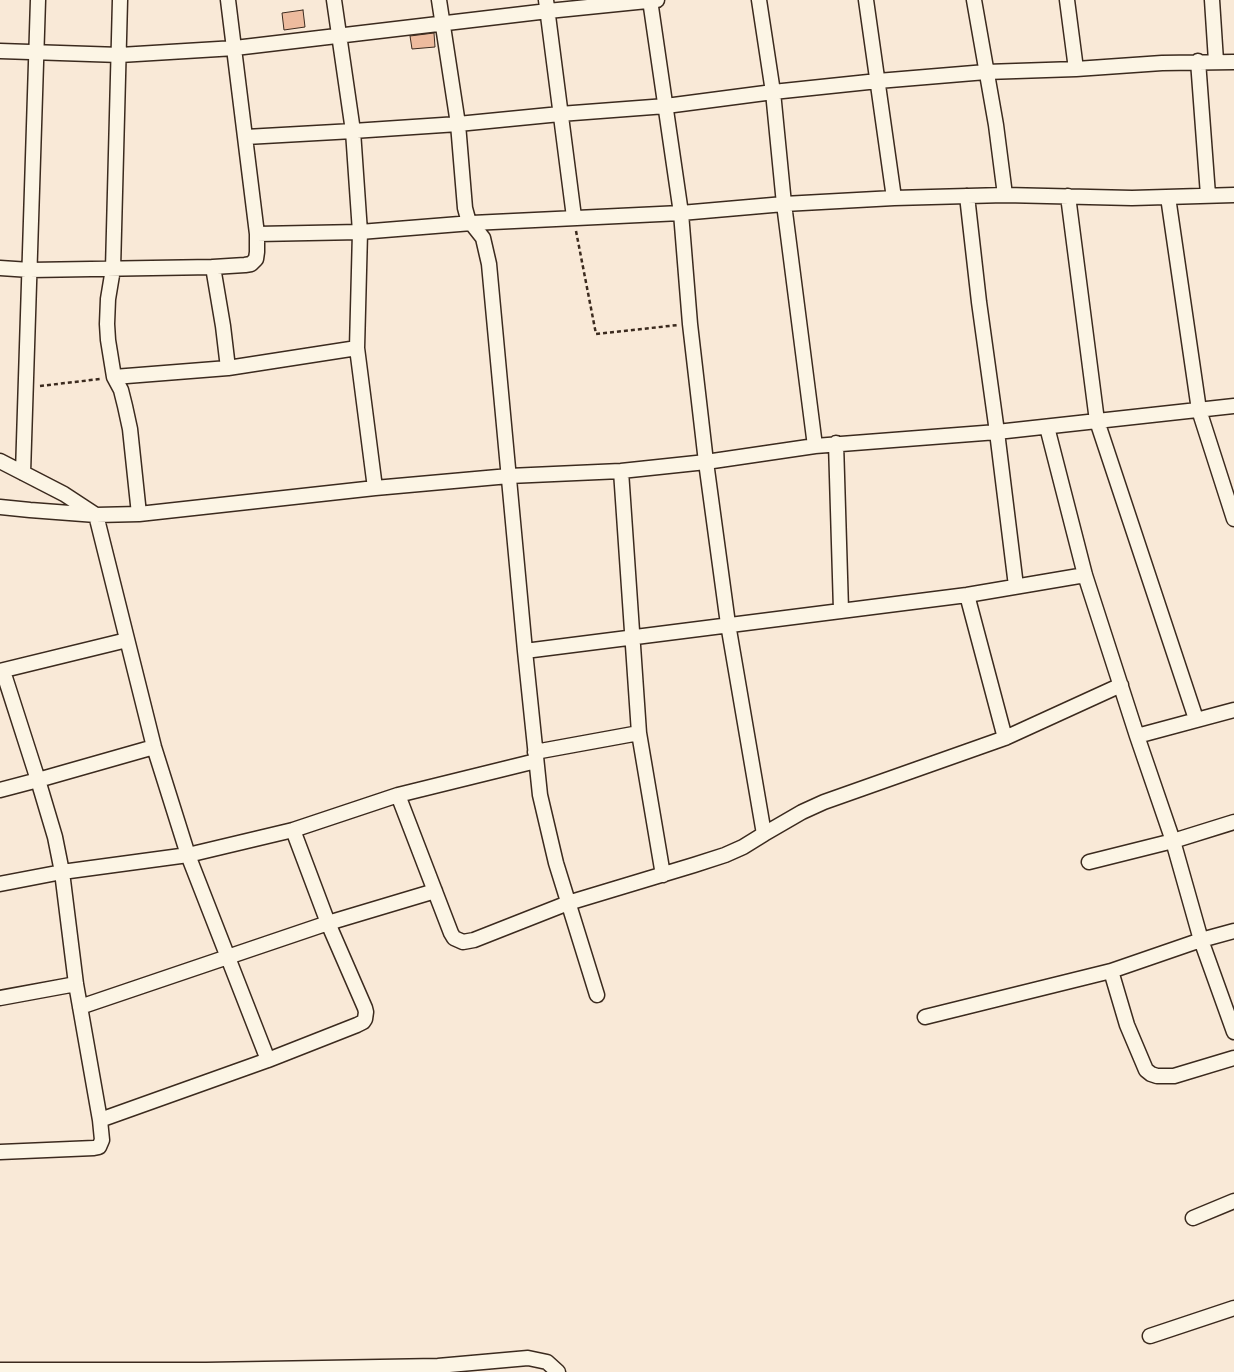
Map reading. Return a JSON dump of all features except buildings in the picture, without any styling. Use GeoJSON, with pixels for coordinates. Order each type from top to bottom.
{"type":"FeatureCollection","features":[{"type":"Feature","properties":{"kind":"street"},"geometry":{"type":"LineString","coordinates":[[23,473],[38,0]]}},
{"type":"Feature","properties":{"kind":"street"},"geometry":{"type":"LineString","coordinates":[[120,0],[120,55],[113,269],[108,299],[107,324],[114,377],[121,390],[130,429],[139,514]]}},
{"type":"Feature","properties":{"kind":"street"},"geometry":{"type":"LineString","coordinates":[[0,268],[30,270],[213,267],[251,264],[256,259],[257,234],[228,0]]}},
{"type":"Feature","properties":{"kind":"street"},"geometry":{"type":"LineString","coordinates":[[334,0],[338,36],[353,131],[360,232],[357,348],[375,488]]}},
{"type":"Feature","properties":{"kind":"street"},"geometry":{"type":"LineString","coordinates":[[440,0],[458,124],[465,208],[468,219],[483,238],[489,264],[540,795],[548,831],[568,903],[597,995]]}},
{"type":"Feature","properties":{"kind":"street"},"geometry":{"type":"LineString","coordinates":[[0,51],[120,55],[234,48],[443,24],[547,5],[653,0],[681,212],[690,324],[706,462],[728,624],[764,834]]}},
{"type":"Feature","properties":{"kind":"street"},"geometry":{"type":"LineString","coordinates":[[759,0],[773,92],[784,204],[815,446]]}},
{"type":"Feature","properties":{"kind":"street"},"geometry":{"type":"LineString","coordinates":[[866,0],[894,198]]}},
{"type":"Feature","properties":{"kind":"street"},"geometry":{"type":"LineString","coordinates":[[974,0],[996,125],[1005,195]]}},
{"type":"Feature","properties":{"kind":"street"},"geometry":{"type":"LineString","coordinates":[[1067,0],[1076,69]]}},
{"type":"Feature","properties":{"kind":"street"},"geometry":{"type":"LineString","coordinates":[[1212,0],[1216,62]]}},
{"type":"Feature","properties":{"kind":"street"},"geometry":{"type":"LineString","coordinates":[[547,5],[574,217]]}},
{"type":"Feature","properties":{"kind":"street"},"geometry":{"type":"LineString","coordinates":[[246,136],[458,124],[666,106],[773,92],[986,72],[1076,69],[1198,61],[1234,62]]}},
{"type":"Feature","properties":{"kind":"street"},"geometry":{"type":"LineString","coordinates":[[1198,61],[1208,195]]}},
{"type":"Feature","properties":{"kind":"street"},"geometry":{"type":"LineString","coordinates":[[257,234],[360,232],[472,223],[681,212],[784,204],[894,198],[1005,195],[1132,198],[1234,194]]}},
{"type":"Feature","properties":{"kind":"street"},"geometry":{"type":"LineString","coordinates":[[967,196],[979,302],[1016,586]]}},
{"type":"Feature","properties":{"kind":"street"},"geometry":{"type":"LineString","coordinates":[[1068,196],[1097,421],[1196,719]]}},
{"type":"Feature","properties":{"kind":"street"},"geometry":{"type":"LineString","coordinates":[[1168,196],[1199,410],[1234,519]]}},
{"type":"Feature","properties":{"kind":"street"},"geometry":{"type":"LineString","coordinates":[[213,267],[223,326],[228,368]]}},
{"type":"Feature","properties":{"kind":"street"},"geometry":{"type":"LineString","coordinates":[[114,377],[228,368],[357,348]]}},
{"type":"Feature","properties":{"kind":"street"},"geometry":{"type":"LineString","coordinates":[[0,507],[96,515],[139,514],[375,488],[509,476],[621,471],[706,462],[836,443],[997,432],[1234,406]]}},
{"type":"Feature","properties":{"kind":"street"},"geometry":{"type":"LineString","coordinates":[[1047,427],[1085,575],[1173,841],[1201,940],[1234,1032]]}},
{"type":"Feature","properties":{"kind":"street"},"geometry":{"type":"LineString","coordinates":[[836,443],[841,610]]}},
{"type":"Feature","properties":{"kind":"street"},"geometry":{"type":"LineString","coordinates":[[0,461],[64,494],[96,515],[154,747],[188,855],[268,1060]]}},
{"type":"Feature","properties":{"kind":"street"},"geometry":{"type":"LineString","coordinates":[[621,471],[639,733],[663,875]]}},
{"type":"Feature","properties":{"kind":"street"},"geometry":{"type":"LineString","coordinates":[[525,651],[633,638],[728,624],[967,596],[1016,586],[1085,575]]}},
{"type":"Feature","properties":{"kind":"street"},"geometry":{"type":"LineString","coordinates":[[967,596],[1005,738]]}},
{"type":"Feature","properties":{"kind":"street"},"geometry":{"type":"LineString","coordinates":[[0,1152],[94,1148],[99,1147],[102,1140],[100,1120],[76,984],[62,872],[55,837],[38,780],[1,671],[127,640]]}},
{"type":"Feature","properties":{"kind":"street"},"geometry":{"type":"LineString","coordinates":[[398,795],[451,933],[454,938],[463,942],[474,940],[568,903],[725,855],[743,847],[802,812],[824,802],[1005,738],[1121,686]]}},
{"type":"Feature","properties":{"kind":"street"},"geometry":{"type":"LineString","coordinates":[[1137,736],[1234,710]]}},
{"type":"Feature","properties":{"kind":"street"},"geometry":{"type":"LineString","coordinates":[[0,884],[62,872],[188,855],[293,830],[398,795],[536,756],[639,733]]}},
{"type":"Feature","properties":{"kind":"street"},"geometry":{"type":"LineString","coordinates":[[0,790],[154,747]]}},
{"type":"Feature","properties":{"kind":"street"},"geometry":{"type":"LineString","coordinates":[[1089,862],[1173,841],[1234,822]]}},
{"type":"Feature","properties":{"kind":"street"},"geometry":{"type":"LineString","coordinates":[[100,1120],[268,1060],[357,1025],[365,1019],[365,1008],[328,923],[293,830]]}},
{"type":"Feature","properties":{"kind":"street"},"geometry":{"type":"LineString","coordinates":[[80,1007],[328,923],[435,891]]}},
{"type":"Feature","properties":{"kind":"street"},"geometry":{"type":"LineString","coordinates":[[926,1017],[1111,971],[1201,940],[1234,931]]}},
{"type":"Feature","properties":{"kind":"street"},"geometry":{"type":"LineString","coordinates":[[1111,971],[1127,1025],[1146,1070],[1151,1074],[1157,1076],[1174,1076],[1234,1058]]}},
{"type":"Feature","properties":{"kind":"street"},"geometry":{"type":"LineString","coordinates":[[0,998],[76,984]]}},
{"type":"Feature","properties":{"kind":"street"},"geometry":{"type":"LineString","coordinates":[[1193,1218],[1234,1201]]}},
{"type":"Feature","properties":{"kind":"street"},"geometry":{"type":"LineString","coordinates":[[1150,1336],[1233,1310]]}},
{"type":"Feature","properties":{"kind":"street"},"geometry":{"type":"LineString","coordinates":[[0,1370],[206,1370],[438,1366],[528,1358],[547,1362],[558,1372]]}},
{"type":"Feature","properties":{"kind":"path"},"geometry":{"type":"LineString","coordinates":[[574,217],[596,334],[690,324]]}},
{"type":"Feature","properties":{"kind":"path"},"geometry":{"type":"LineString","coordinates":[[25,388],[114,377]]}}]}
